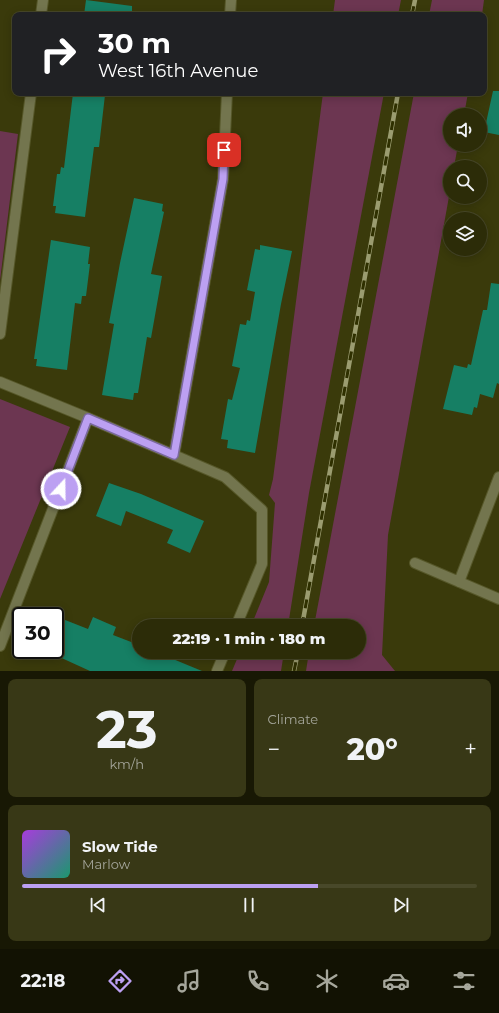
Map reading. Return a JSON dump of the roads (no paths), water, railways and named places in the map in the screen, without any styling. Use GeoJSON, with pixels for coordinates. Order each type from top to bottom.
{"type":"FeatureCollection","features":[{"type":"Feature","properties":{"kind":"street"},"geometry":{"type":"LineString","coordinates":[[41,12],[43,0]]}},
{"type":"Feature","properties":{"kind":"street"},"geometry":{"type":"LineString","coordinates":[[230,12],[231,0]]}},
{"type":"Feature","properties":{"kind":"street"},"geometry":{"type":"LineString","coordinates":[[0,334],[31,96]]}},
{"type":"Feature","properties":{"kind":"street"},"geometry":{"type":"LineString","coordinates":[[174,455],[223,179],[227,96]]}},
{"type":"Feature","properties":{"kind":"street"},"geometry":{"type":"LineString","coordinates":[[0,382],[225,477],[262,510],[262,564],[239,619]]}},
{"type":"Feature","properties":{"kind":"street"},"geometry":{"type":"LineString","coordinates":[[0,646],[88,418]]}},
{"type":"Feature","properties":{"kind":"street"},"geometry":{"type":"LineString","coordinates":[[459,582],[499,477]]}},
{"type":"Feature","properties":{"kind":"street"},"geometry":{"type":"LineString","coordinates":[[415,563],[499,599]]}},
{"type":"Feature","properties":{"kind":"street"},"geometry":{"type":"LineString","coordinates":[[218,671],[222,659]]}},
{"type":"Feature","properties":{"kind":"railway"},"geometry":{"type":"LineString","coordinates":[[413,12],[415,0]]}},
{"type":"Feature","properties":{"kind":"railway"},"geometry":{"type":"LineString","coordinates":[[303,619],[397,96]]}},
{"type":"Feature","properties":{"kind":"railway"},"geometry":{"type":"LineString","coordinates":[[294,671],[297,659]]}}]}
